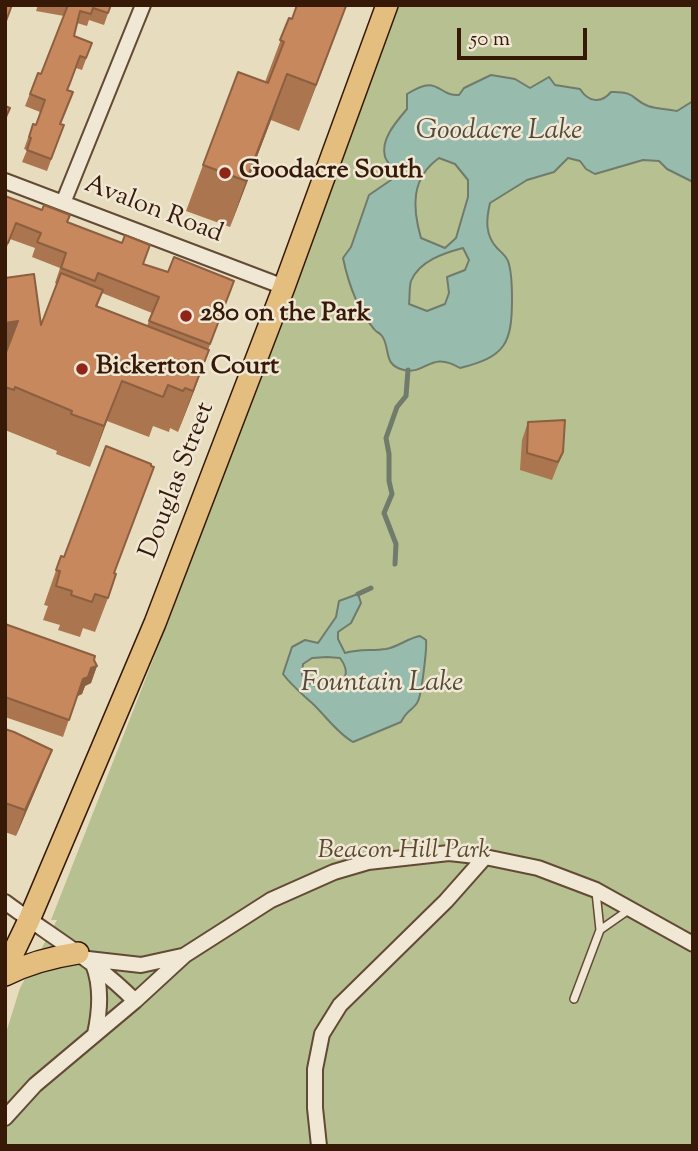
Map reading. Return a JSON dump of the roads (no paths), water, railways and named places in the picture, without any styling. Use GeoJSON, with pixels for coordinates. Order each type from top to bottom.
{"type":"FeatureCollection","features":[{"type":"Feature","properties":{"kind":"main road","name":"Douglas Street"},"geometry":{"type":"LineString","coordinates":[[5,972],[155,623],[284,287],[387,5]]}},
{"type":"Feature","properties":{"kind":"main road"},"geometry":{"type":"LineString","coordinates":[[5,972],[54,957],[86,958]]}},
{"type":"Feature","properties":{"kind":"street"},"geometry":{"type":"LineString","coordinates":[[62,203],[143,5]]}},
{"type":"Feature","properties":{"kind":"street","name":"Avalon Road"},"geometry":{"type":"LineString","coordinates":[[5,181],[284,287]]}},
{"type":"Feature","properties":{"kind":"street"},"geometry":{"type":"LineString","coordinates":[[5,1118],[35,1085],[185,955],[271,900],[334,872],[368,862],[449,853],[538,868],[596,890],[693,944]]}},
{"type":"Feature","properties":{"kind":"street"},"geometry":{"type":"LineString","coordinates":[[319,1146],[315,1069],[321,1034],[340,1005],[446,901],[485,857]]}},
{"type":"Feature","properties":{"kind":"street"},"geometry":{"type":"LineString","coordinates":[[5,902],[86,958],[119,984],[135,1001]]}},
{"type":"Feature","properties":{"kind":"street"},"geometry":{"type":"LineString","coordinates":[[86,958],[141,965],[185,955]]}},
{"type":"Feature","properties":{"kind":"street"},"geometry":{"type":"LineString","coordinates":[[86,958],[99,984],[96,1034]]}},
{"type":"Feature","properties":{"kind":"lane"},"geometry":{"type":"LineString","coordinates":[[574,999],[600,930],[596,890]]}},
{"type":"Feature","properties":{"kind":"lane"},"geometry":{"type":"LineString","coordinates":[[600,930],[631,909]]}},
{"type":"Feature","properties":{"kind":"water","name":"Goodacre Lake"},"geometry":{"type":"Polygon","coordinates":[[[491,75],[515,79],[530,88],[549,77],[555,85],[580,89],[587,97],[595,100],[611,92],[619,92],[629,94],[648,106],[677,111],[693,101],[693,182],[667,169],[659,161],[643,160],[595,174],[586,169],[580,161],[568,158],[554,172],[527,180],[490,203],[488,233],[507,259],[511,275],[512,314],[503,346],[487,359],[460,368],[442,361],[412,371],[404,370],[397,368],[390,360],[385,341],[358,305],[343,258],[351,247],[369,195],[391,180],[394,173],[384,150],[390,131],[407,109],[407,94],[426,85],[459,95],[464,88],[491,75]],[[439,158],[423,175],[415,204],[421,238],[445,248],[456,238],[468,197],[468,180],[455,164],[439,158]],[[463,248],[440,255],[420,268],[411,281],[409,304],[427,311],[445,304],[449,293],[447,277],[465,270],[469,260],[463,248]]]}},
{"type":"Feature","properties":{"kind":"water","name":"Fountain Lake"},"geometry":{"type":"Polygon","coordinates":[[[358,594],[361,603],[351,623],[338,632],[338,639],[345,653],[386,649],[420,636],[426,640],[423,680],[417,704],[401,722],[353,742],[336,729],[283,674],[292,647],[305,640],[318,643],[336,617],[339,601],[358,594]],[[312,658],[303,664],[302,675],[313,685],[338,688],[346,673],[340,658],[312,658]]]}},
{"type":"Feature","properties":{"kind":"waterway"},"geometry":{"type":"LineString","coordinates":[[395,564],[396,544],[384,513],[392,494],[386,438],[397,407],[406,396],[408,370]]}},
{"type":"Feature","properties":{"kind":"waterway"},"geometry":{"type":"LineString","coordinates":[[358,594],[371,588]]}},
{"type":"Feature","properties":{"kind":"place","name":"Goodacre South"},"geometry":{"type":"Point","coordinates":[225,173]}},
{"type":"Feature","properties":{"kind":"place","name":"280 on the Park"},"geometry":{"type":"Point","coordinates":[186,316]}},
{"type":"Feature","properties":{"kind":"place","name":"Bickerton Court"},"geometry":{"type":"Point","coordinates":[82,369]}},
{"type":"Feature","properties":{"kind":"park label","name":"Beacon Hill Park"},"geometry":{"type":"Point","coordinates":[404,853]}}]}
